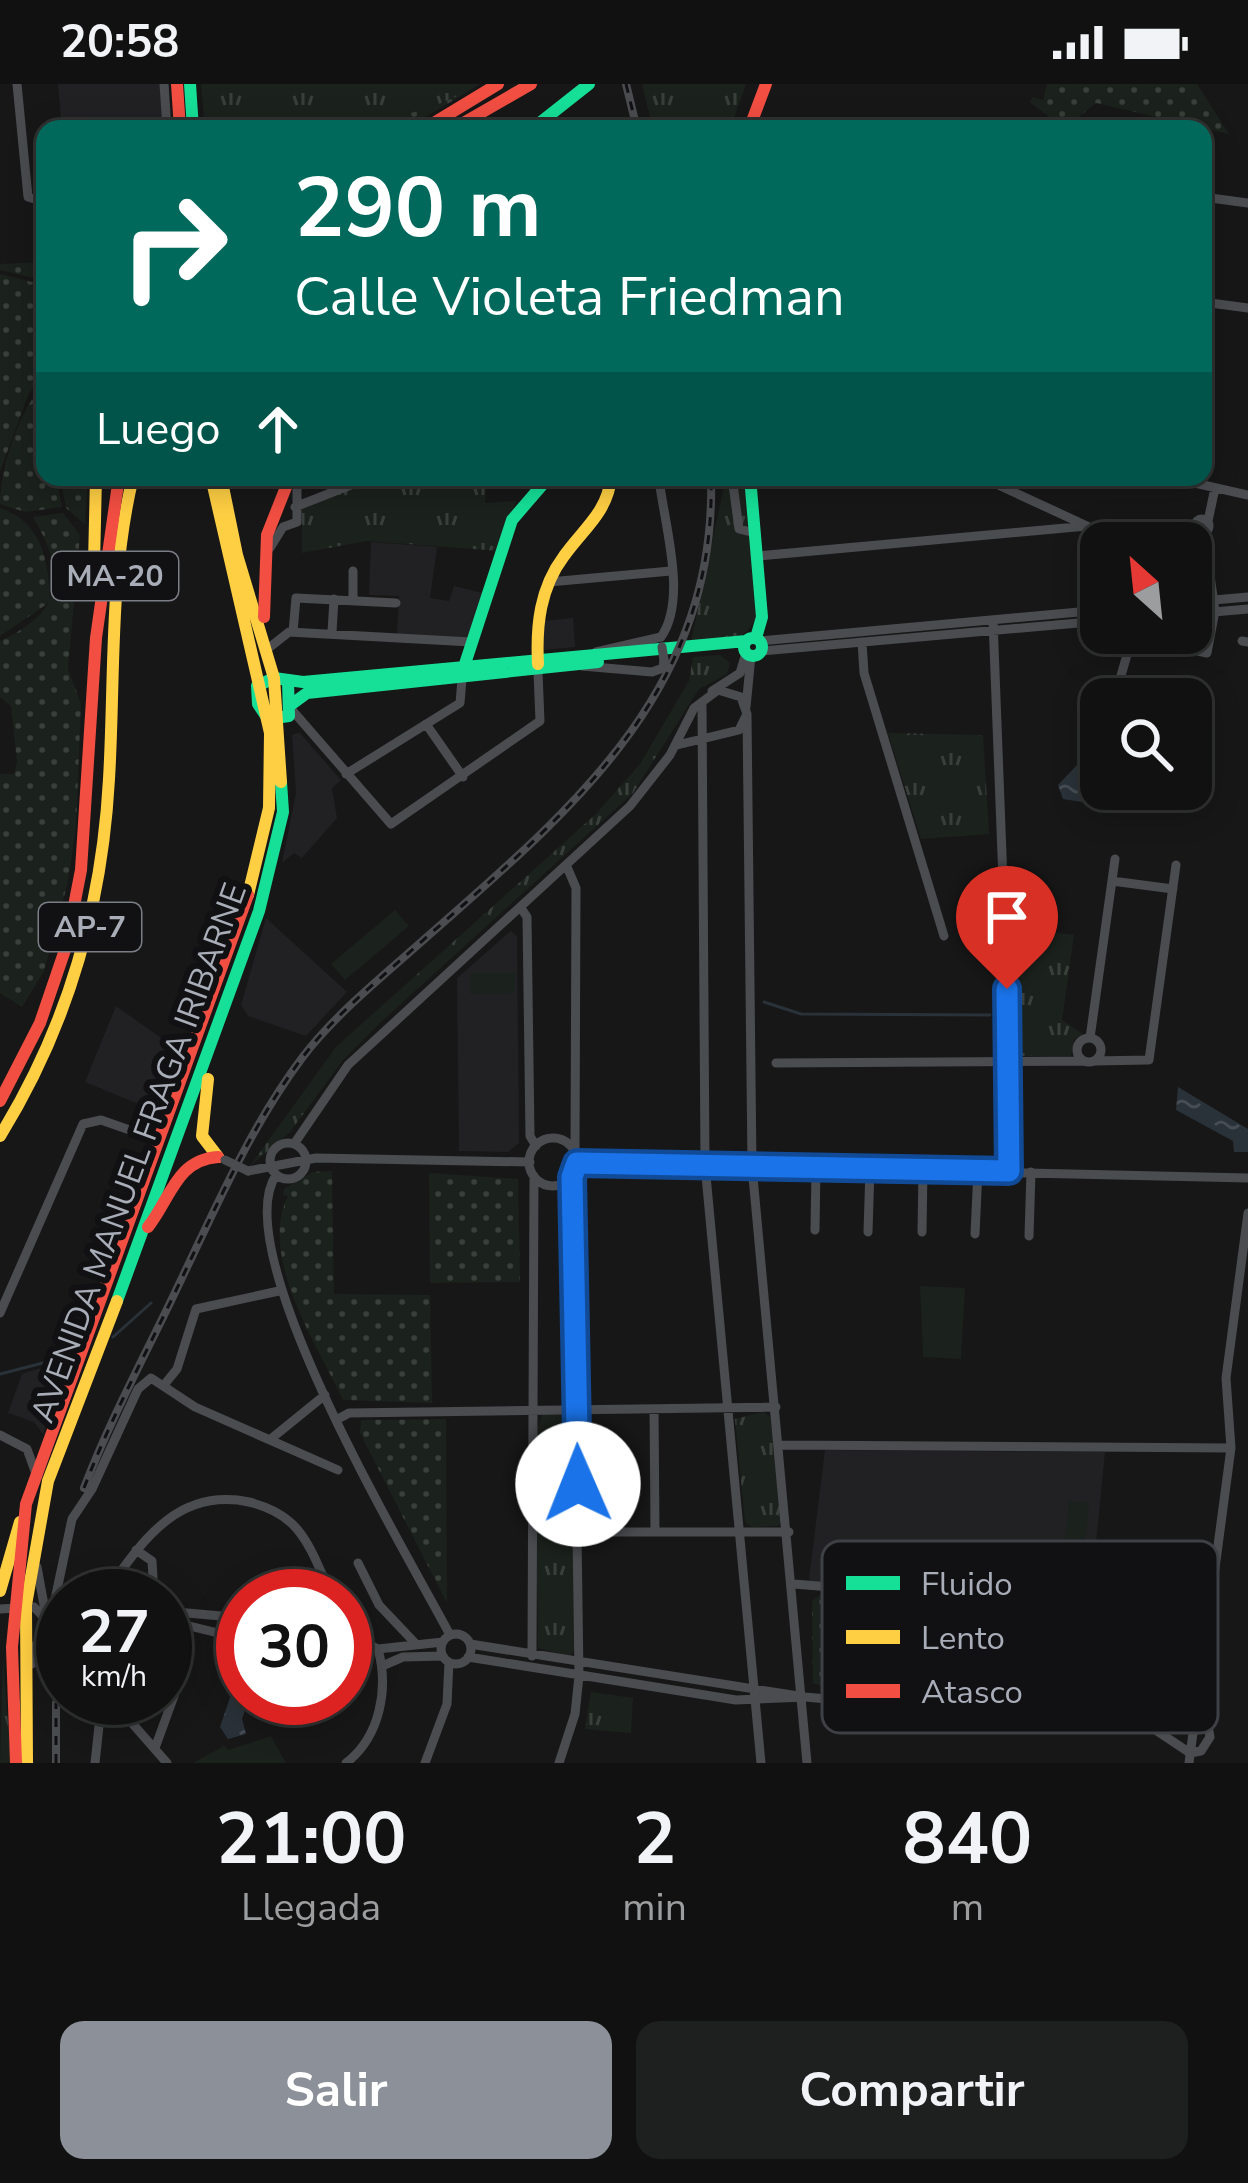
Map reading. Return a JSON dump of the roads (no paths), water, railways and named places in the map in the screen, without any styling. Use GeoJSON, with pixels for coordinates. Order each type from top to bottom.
{"type":"FeatureCollection","features":[{"type":"Feature","properties":{"kind":"main road"},"geometry":{"type":"LineString","coordinates":[[177,84],[179,120]]}},
{"type":"Feature","properties":{"kind":"main road"},"geometry":{"type":"LineString","coordinates":[[190,84],[193,120]]}},
{"type":"Feature","properties":{"kind":"main road"},"geometry":{"type":"LineString","coordinates":[[439,120],[498,84]]}},
{"type":"Feature","properties":{"kind":"main road"},"geometry":{"type":"LineString","coordinates":[[468,120],[531,84]]}},
{"type":"Feature","properties":{"kind":"main road"},"geometry":{"type":"LineString","coordinates":[[481,120],[531,84]]}},
{"type":"Feature","properties":{"kind":"main road"},"geometry":{"type":"LineString","coordinates":[[543,120],[589,84]]}},
{"type":"Feature","properties":{"kind":"main road"},"geometry":{"type":"LineString","coordinates":[[752,120],[766,84]]}},
{"type":"Feature","properties":{"kind":"main road"},"geometry":{"type":"LineString","coordinates":[[96,486],[96,617]]}},
{"type":"Feature","properties":{"kind":"main road","name":"MA-20"},"geometry":{"type":"LineString","coordinates":[[94,697],[96,617],[118,486]]}},
{"type":"Feature","properties":{"kind":"main road","name":"MA-20"},"geometry":{"type":"LineString","coordinates":[[110,698],[116,552],[131,486]]}},
{"type":"Feature","properties":{"kind":"main road"},"geometry":{"type":"LineString","coordinates":[[213,486],[243,616],[284,712]]}},
{"type":"Feature","properties":{"kind":"main road"},"geometry":{"type":"LineString","coordinates":[[223,486],[237,555],[270,663]]}},
{"type":"Feature","properties":{"kind":"main road"},"geometry":{"type":"LineString","coordinates":[[284,712],[270,681],[262,565],[266,536],[290,486]]}},
{"type":"Feature","properties":{"kind":"main road"},"geometry":{"type":"LineString","coordinates":[[463,672],[512,520],[541,486]]}},
{"type":"Feature","properties":{"kind":"main road"},"geometry":{"type":"LineString","coordinates":[[538,666],[536,625],[549,582],[607,502],[610,486]]}},
{"type":"Feature","properties":{"kind":"main road"},"geometry":{"type":"LineString","coordinates":[[751,486],[762,617],[752,647]]}},
{"type":"Feature","properties":{"kind":"main road"},"geometry":{"type":"LineString","coordinates":[[581,661],[752,647]]}},
{"type":"Feature","properties":{"kind":"main road"},"geometry":{"type":"LineString","coordinates":[[284,712],[463,672],[752,647]]}},
{"type":"Feature","properties":{"kind":"main road"},"geometry":{"type":"LineString","coordinates":[[270,681],[284,712]]}},
{"type":"Feature","properties":{"kind":"main road","name":"AP-7"},"geometry":{"type":"LineString","coordinates":[[0,1101],[55,990],[73,925],[88,841],[94,697]]}},
{"type":"Feature","properties":{"kind":"main road","name":"AP-7"},"geometry":{"type":"LineString","coordinates":[[0,1136],[49,1051],[90,926],[102,865],[110,698]]}},
{"type":"Feature","properties":{"kind":"main road","name":"AVENIDA MANUEL FRAGA IRIBARNE"},"geometry":{"type":"LineString","coordinates":[[13,1606],[48,1481],[205,1069],[272,864],[283,812],[284,712]]}},
{"type":"Feature","properties":{"kind":"main road","name":"AVENIDA MANUEL FRAGA IRIBARNE"},"geometry":{"type":"LineString","coordinates":[[26,1504],[48,1434],[240,926],[269,808],[284,712]]}},
{"type":"Feature","properties":{"kind":"main road"},"geometry":{"type":"LineString","coordinates":[[141,1234],[192,1160],[202,1136],[205,1069]]}},
{"type":"Feature","properties":{"kind":"main road"},"geometry":{"type":"LineString","coordinates":[[202,1136],[222,1159]]}},
{"type":"Feature","properties":{"kind":"main road"},"geometry":{"type":"LineString","coordinates":[[192,1160],[222,1159]]}},
{"type":"Feature","properties":{"kind":"main road"},"geometry":{"type":"LineString","coordinates":[[0,1592],[26,1504]]}},
{"type":"Feature","properties":{"kind":"main road"},"geometry":{"type":"LineString","coordinates":[[16,1763],[13,1606],[26,1504]]}},
{"type":"Feature","properties":{"kind":"main road"},"geometry":{"type":"LineString","coordinates":[[13,1645],[24,1692],[27,1763]]}},
{"type":"Feature","properties":{"kind":"street"},"geometry":{"type":"LineString","coordinates":[[17,84],[28,197],[36,199]]}},
{"type":"Feature","properties":{"kind":"street"},"geometry":{"type":"LineString","coordinates":[[164,84],[166,120]]}},
{"type":"Feature","properties":{"kind":"street"},"geometry":{"type":"LineString","coordinates":[[1212,198],[1248,203]]}},
{"type":"Feature","properties":{"kind":"street"},"geometry":{"type":"LineString","coordinates":[[1212,303],[1248,308]]}},
{"type":"Feature","properties":{"kind":"street"},"geometry":{"type":"LineString","coordinates":[[262,565],[276,535],[297,522],[294,486]]}},
{"type":"Feature","properties":{"kind":"street"},"geometry":{"type":"LineString","coordinates":[[295,507],[348,486]]}},
{"type":"Feature","properties":{"kind":"street"},"geometry":{"type":"LineString","coordinates":[[581,661],[652,672],[663,668],[670,572],[660,486]]}},
{"type":"Feature","properties":{"kind":"street"},"geometry":{"type":"LineString","coordinates":[[733,486],[740,529],[755,533]]}},
{"type":"Feature","properties":{"kind":"street"},"geometry":{"type":"LineString","coordinates":[[1002,486],[1080,522]]}},
{"type":"Feature","properties":{"kind":"street"},"geometry":{"type":"LineString","coordinates":[[1206,486],[1248,495]]}},
{"type":"Feature","properties":{"kind":"street"},"geometry":{"type":"LineString","coordinates":[[1212,622],[1206,527],[1215,488]]}},
{"type":"Feature","properties":{"kind":"street"},"geometry":{"type":"LineString","coordinates":[[1048,529],[1052,508]]}},
{"type":"Feature","properties":{"kind":"street"},"geometry":{"type":"LineString","coordinates":[[758,556],[1080,527]]}},
{"type":"Feature","properties":{"kind":"street"},"geometry":{"type":"LineString","coordinates":[[352,600],[353,571]]}},
{"type":"Feature","properties":{"kind":"street"},"geometry":{"type":"LineString","coordinates":[[549,582],[670,572]]}},
{"type":"Feature","properties":{"kind":"street"},"geometry":{"type":"LineString","coordinates":[[1214,606],[1248,597]]}},
{"type":"Feature","properties":{"kind":"street"},"geometry":{"type":"LineString","coordinates":[[293,632],[296,598],[396,603]]}},
{"type":"Feature","properties":{"kind":"street"},"geometry":{"type":"LineString","coordinates":[[332,632],[334,599]]}},
{"type":"Feature","properties":{"kind":"street"},"geometry":{"type":"LineString","coordinates":[[1214,606],[1248,609]]}},
{"type":"Feature","properties":{"kind":"street"},"geometry":{"type":"LineString","coordinates":[[752,647],[862,642],[1080,613]]}},
{"type":"Feature","properties":{"kind":"street"},"geometry":{"type":"LineString","coordinates":[[752,647],[1080,622]]}},
{"type":"Feature","properties":{"kind":"street"},"geometry":{"type":"LineString","coordinates":[[993,625],[1010,1063],[1009,1171]]}},
{"type":"Feature","properties":{"kind":"street"},"geometry":{"type":"LineString","coordinates":[[271,647],[293,632],[471,641]]}},
{"type":"Feature","properties":{"kind":"street"},"geometry":{"type":"LineString","coordinates":[[581,661],[662,642]]}},
{"type":"Feature","properties":{"kind":"street"},"geometry":{"type":"LineString","coordinates":[[862,642],[863,673],[944,936]]}},
{"type":"Feature","properties":{"kind":"street"},"geometry":{"type":"LineString","coordinates":[[425,1763],[447,1704],[446,1638],[279,1291],[267,1226],[277,1147],[294,1144],[348,1065],[630,806],[702,703],[740,673],[752,647]]}},
{"type":"Feature","properties":{"kind":"street"},"geometry":{"type":"LineString","coordinates":[[752,647],[746,710],[752,1166],[805,1697],[807,1763]]}},
{"type":"Feature","properties":{"kind":"street"},"geometry":{"type":"LineString","coordinates":[[727,651],[736,666],[728,679]]}},
{"type":"Feature","properties":{"kind":"street"},"geometry":{"type":"LineString","coordinates":[[284,712],[391,824],[540,721],[538,666]]}},
{"type":"Feature","properties":{"kind":"street"},"geometry":{"type":"LineString","coordinates":[[346,773],[460,703],[463,672]]}},
{"type":"Feature","properties":{"kind":"street"},"geometry":{"type":"LineString","coordinates":[[711,693],[734,692],[746,710]]}},
{"type":"Feature","properties":{"kind":"street"},"geometry":{"type":"LineString","coordinates":[[702,703],[700,719],[707,735],[701,757],[705,1165],[761,1763]]}},
{"type":"Feature","properties":{"kind":"street"},"geometry":{"type":"LineString","coordinates":[[677,745],[740,730],[746,710]]}},
{"type":"Feature","properties":{"kind":"street"},"geometry":{"type":"LineString","coordinates":[[426,724],[463,778]]}},
{"type":"Feature","properties":{"kind":"street"},"geometry":{"type":"LineString","coordinates":[[677,745],[688,744],[701,757]]}},
{"type":"Feature","properties":{"kind":"street"},"geometry":{"type":"LineString","coordinates":[[1089,1061],[1078,1046],[1090,1038],[1115,859]]}},
{"type":"Feature","properties":{"kind":"street"},"geometry":{"type":"LineString","coordinates":[[776,1064],[1142,1063],[1150,1057],[1176,865]]}},
{"type":"Feature","properties":{"kind":"street"},"geometry":{"type":"LineString","coordinates":[[559,1763],[575,1714],[579,1670],[572,1177],[576,1157],[576,888],[567,868]]}},
{"type":"Feature","properties":{"kind":"street"},"geometry":{"type":"LineString","coordinates":[[1112,881],[1173,889]]}},
{"type":"Feature","properties":{"kind":"street"},"geometry":{"type":"LineString","coordinates":[[521,908],[527,917],[530,1136],[536,1146]]}},
{"type":"Feature","properties":{"kind":"street"},"geometry":{"type":"LineString","coordinates":[[1089,1061],[1101,1050],[1090,1038]]}},
{"type":"Feature","properties":{"kind":"street"},"geometry":{"type":"LineString","coordinates":[[0,1313],[83,1124],[100,1120],[144,1135]]}},
{"type":"Feature","properties":{"kind":"street"},"geometry":{"type":"LineString","coordinates":[[532,1656],[534,1176],[530,1162],[536,1146],[556,1138],[576,1157],[705,1165],[1248,1178]]}},
{"type":"Feature","properties":{"kind":"street"},"geometry":{"type":"LineString","coordinates":[[294,1144],[306,1159]]}},
{"type":"Feature","properties":{"kind":"street"},"geometry":{"type":"LineString","coordinates":[[222,1159],[248,1171],[297,1177],[306,1159]]}},
{"type":"Feature","properties":{"kind":"street"},"geometry":{"type":"LineString","coordinates":[[306,1159],[530,1162]]}},
{"type":"Feature","properties":{"kind":"street"},"geometry":{"type":"LineString","coordinates":[[815,1230],[816,1167]]}},
{"type":"Feature","properties":{"kind":"street"},"geometry":{"type":"LineString","coordinates":[[868,1232],[870,1168]]}},
{"type":"Feature","properties":{"kind":"street"},"geometry":{"type":"LineString","coordinates":[[922,1232],[923,1169]]}},
{"type":"Feature","properties":{"kind":"street"},"geometry":{"type":"LineString","coordinates":[[975,1234],[978,1170]]}},
{"type":"Feature","properties":{"kind":"street"},"geometry":{"type":"LineString","coordinates":[[1029,1236],[1031,1172]]}},
{"type":"Feature","properties":{"kind":"street"},"geometry":{"type":"LineString","coordinates":[[534,1176],[553,1186],[572,1177]]}},
{"type":"Feature","properties":{"kind":"street"},"geometry":{"type":"LineString","coordinates":[[1218,1547],[1232,1448],[1226,1378],[1248,1213]]}},
{"type":"Feature","properties":{"kind":"street"},"geometry":{"type":"LineString","coordinates":[[164,1384],[177,1370],[196,1309],[279,1291]]}},
{"type":"Feature","properties":{"kind":"street"},"geometry":{"type":"LineString","coordinates":[[60,1569],[72,1520],[92,1489],[138,1389],[151,1378],[195,1407],[338,1470]]}},
{"type":"Feature","properties":{"kind":"street"},"geometry":{"type":"LineString","coordinates":[[272,1438],[325,1394]]}},
{"type":"Feature","properties":{"kind":"street"},"geometry":{"type":"LineString","coordinates":[[338,1419],[350,1413],[776,1406]]}},
{"type":"Feature","properties":{"kind":"street"},"geometry":{"type":"LineString","coordinates":[[655,1409],[655,1531]]}},
{"type":"Feature","properties":{"kind":"street"},"geometry":{"type":"LineString","coordinates":[[0,1435],[19,1442],[48,1434]]}},
{"type":"Feature","properties":{"kind":"street"},"geometry":{"type":"LineString","coordinates":[[19,1442],[35,1472]]}},
{"type":"Feature","properties":{"kind":"street"},"geometry":{"type":"LineString","coordinates":[[781,1445],[1232,1448]]}},
{"type":"Feature","properties":{"kind":"street"},"geometry":{"type":"LineString","coordinates":[[122,1569],[163,1520],[190,1504],[231,1498],[263,1505],[297,1529],[318,1569]]}},
{"type":"Feature","properties":{"kind":"street"},"geometry":{"type":"LineString","coordinates":[[579,1532],[789,1532]]}},
{"type":"Feature","properties":{"kind":"street"},"geometry":{"type":"LineString","coordinates":[[36,1533],[37,1569]]}},
{"type":"Feature","properties":{"kind":"street"},"geometry":{"type":"LineString","coordinates":[[136,1550],[152,1561],[152,1569]]}},
{"type":"Feature","properties":{"kind":"street"},"geometry":{"type":"LineString","coordinates":[[358,1563],[379,1605],[416,1644]]}},
{"type":"Feature","properties":{"kind":"street"},"geometry":{"type":"LineString","coordinates":[[794,1584],[822,1586]]}},
{"type":"Feature","properties":{"kind":"street"},"geometry":{"type":"LineString","coordinates":[[165,1616],[221,1616],[228,1630],[222,1634],[165,1616]]}},
{"type":"Feature","properties":{"kind":"street"},"geometry":{"type":"LineString","coordinates":[[372,1646],[378,1649],[464,1636],[470,1644],[579,1670],[758,1696],[822,1699]]}},
{"type":"Feature","properties":{"kind":"street"},"geometry":{"type":"LineString","coordinates":[[468,1657],[470,1644]]}},
{"type":"Feature","properties":{"kind":"street"},"geometry":{"type":"LineString","coordinates":[[13,1645],[30,1671]]}},
{"type":"Feature","properties":{"kind":"street"},"geometry":{"type":"LineString","coordinates":[[346,1763],[371,1733],[380,1708],[378,1649]]}},
{"type":"Feature","properties":{"kind":"street"},"geometry":{"type":"LineString","coordinates":[[382,1666],[403,1657],[468,1657],[735,1686],[758,1696]]}},
{"type":"Feature","properties":{"kind":"street"},"geometry":{"type":"LineString","coordinates":[[24,1692],[36,1665]]}},
{"type":"Feature","properties":{"kind":"street"},"geometry":{"type":"LineString","coordinates":[[735,1686],[756,1675]]}},
{"type":"Feature","properties":{"kind":"street"},"geometry":{"type":"LineString","coordinates":[[95,1763],[101,1725]]}},
{"type":"Feature","properties":{"kind":"street"},"geometry":{"type":"LineString","coordinates":[[132,1725],[167,1763]]}},
{"type":"Feature","properties":{"kind":"street"},"geometry":{"type":"LineString","coordinates":[[155,1748],[164,1725]]}},
{"type":"Feature","properties":{"kind":"street"},"geometry":{"type":"LineString","coordinates":[[1160,1733],[1190,1758],[1202,1751],[1209,1733]]}},
{"type":"Feature","properties":{"kind":"street"},"geometry":{"type":"LineString","coordinates":[[1176,1743],[1177,1733]]}},
{"type":"Feature","properties":{"kind":"water"},"geometry":{"type":"Polygon","coordinates":[[[1078,764],[1080,802],[1063,799],[1058,785],[1078,764]]]}},
{"type":"Feature","properties":{"kind":"water"},"geometry":{"type":"Polygon","coordinates":[[[1178,1087],[1248,1129],[1248,1152],[1234,1152],[1233,1141],[1176,1110],[1178,1087]]]}},
{"type":"Feature","properties":{"kind":"water"},"geometry":{"type":"Polygon","coordinates":[[[244,1725],[246,1734],[228,1739],[220,1727],[244,1725]]]}},
{"type":"Feature","properties":{"kind":"waterway"},"geometry":{"type":"LineString","coordinates":[[764,1002],[801,1014],[990,1015]]}},
{"type":"Feature","properties":{"kind":"waterway"},"geometry":{"type":"LineString","coordinates":[[113,1337],[151,1303]]}},
{"type":"Feature","properties":{"kind":"waterway"},"geometry":{"type":"LineString","coordinates":[[0,1374],[62,1358]]}},
{"type":"Feature","properties":{"kind":"railway"},"geometry":{"type":"LineString","coordinates":[[626,84],[635,120]]}},
{"type":"Feature","properties":{"kind":"railway"},"geometry":{"type":"LineString","coordinates":[[84,1488],[236,1167],[302,1058],[354,1001],[574,801],[620,747],[658,689],[688,626],[706,555],[710,486]]}},
{"type":"Feature","properties":{"kind":"railway"},"geometry":{"type":"LineString","coordinates":[[56,1725],[56,1763]]}}]}
